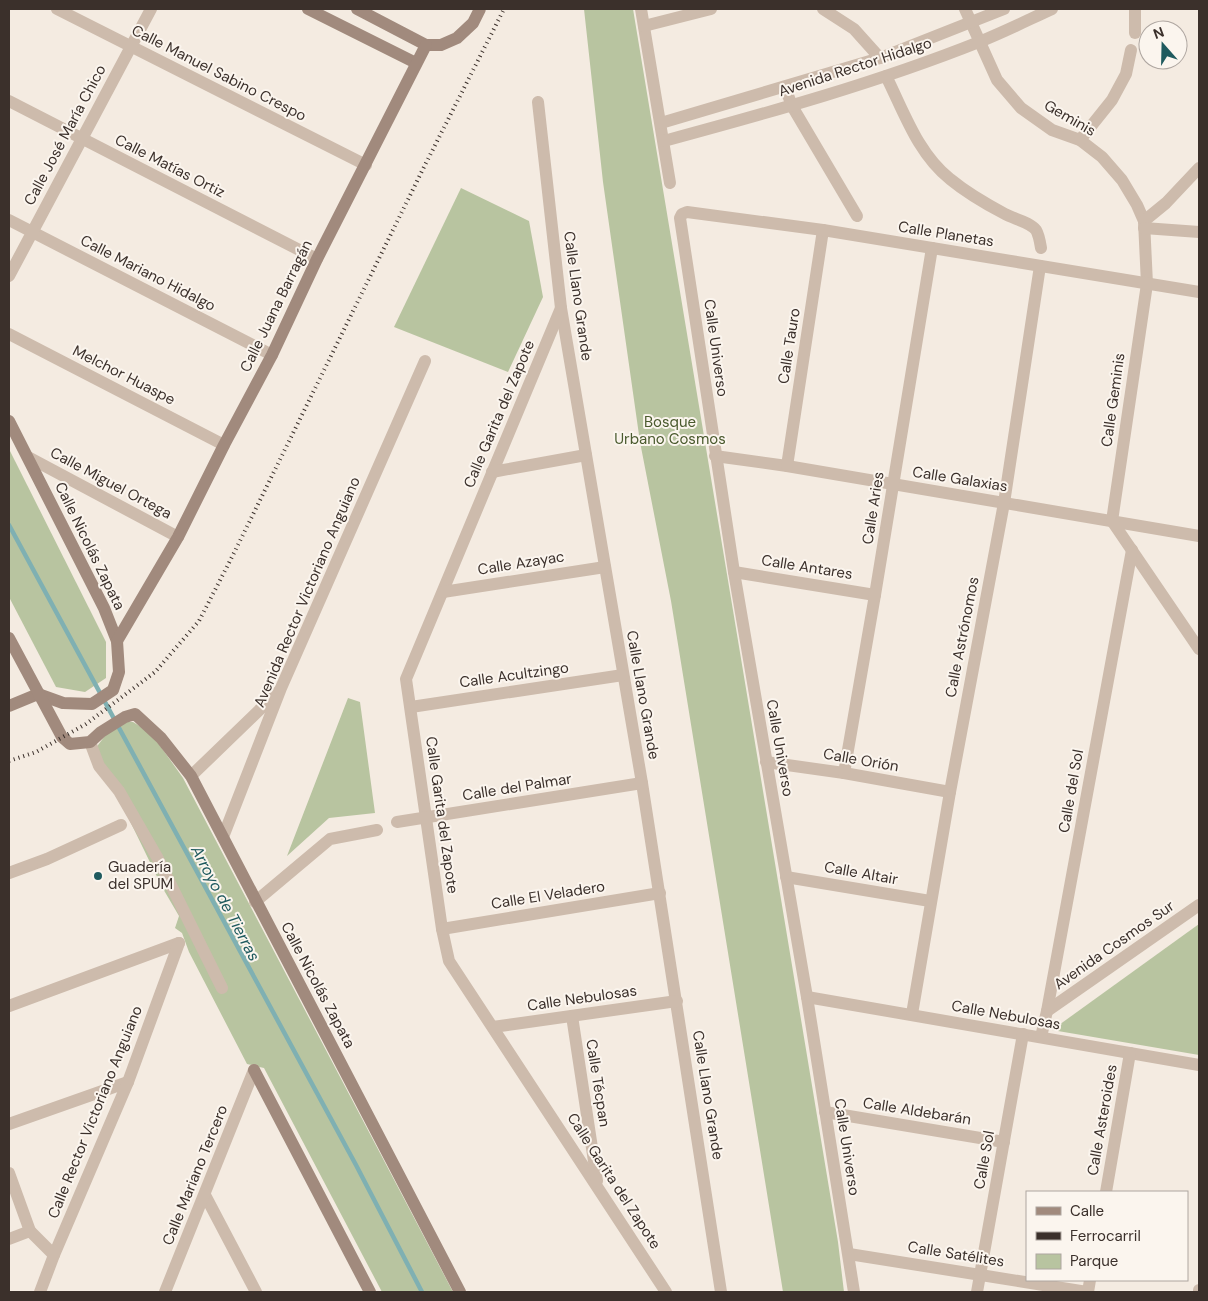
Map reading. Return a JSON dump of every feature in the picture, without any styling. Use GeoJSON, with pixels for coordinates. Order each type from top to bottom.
{"type":"FeatureCollection","features":[{"type":"Feature","properties":{"kind":"street","name":"Calle Manuel Sabino Crespo"},"geometry":{"type":"LineString","coordinates":[[57,9],[366,165]]}},
{"type":"Feature","properties":{"kind":"street","name":"Calle José María Chico"},"geometry":{"type":"LineString","coordinates":[[9,276],[151,9]]}},
{"type":"Feature","properties":{"kind":"street"},"geometry":{"type":"LineString","coordinates":[[308,9],[416,63]]}},
{"type":"Feature","properties":{"kind":"street"},"geometry":{"type":"LineString","coordinates":[[357,9],[426,46],[441,45],[457,38],[473,23],[480,9]]}},
{"type":"Feature","properties":{"kind":"street"},"geometry":{"type":"LineString","coordinates":[[641,9],[670,183]]}},
{"type":"Feature","properties":{"kind":"street"},"geometry":{"type":"LineString","coordinates":[[644,26],[711,9]]}},
{"type":"Feature","properties":{"kind":"street"},"geometry":{"type":"LineString","coordinates":[[823,9],[854,29],[880,58]]}},
{"type":"Feature","properties":{"kind":"street","name":"Geminis"},"geometry":{"type":"LineString","coordinates":[[965,9],[973,22],[997,80],[1021,108],[1052,130],[1080,140],[1102,157],[1122,180],[1137,204],[1144,225],[1147,284]]}},
{"type":"Feature","properties":{"kind":"street","name":"Avenida Rector Hidalgo"},"geometry":{"type":"LineString","coordinates":[[661,123],[880,58],[1004,9]]}},
{"type":"Feature","properties":{"kind":"street","name":"Avenida Rector Hidalgo"},"geometry":{"type":"LineString","coordinates":[[664,141],[792,106],[886,76],[980,42],[1052,9]]}},
{"type":"Feature","properties":{"kind":"street"},"geometry":{"type":"LineString","coordinates":[[1135,9],[1135,33]]}},
{"type":"Feature","properties":{"kind":"street","name":"Calle Juana Barragán"},"geometry":{"type":"LineString","coordinates":[[117,641],[178,537],[224,444],[272,355],[317,259],[426,46]]}},
{"type":"Feature","properties":{"kind":"street"},"geometry":{"type":"LineString","coordinates":[[1080,140],[1112,100],[1126,74],[1131,50]]}},
{"type":"Feature","properties":{"kind":"street"},"geometry":{"type":"LineString","coordinates":[[886,76],[921,146],[932,162],[950,179],[974,196],[1035,228],[1041,248]]}},
{"type":"Feature","properties":{"kind":"street"},"geometry":{"type":"LineString","coordinates":[[785,87],[792,106],[857,216]]}},
{"type":"Feature","properties":{"kind":"street","name":"Calle Matías Ortiz"},"geometry":{"type":"LineString","coordinates":[[9,101],[317,259]]}},
{"type":"Feature","properties":{"kind":"street","name":"Calle Llano Grande"},"geometry":{"type":"LineString","coordinates":[[538,102],[561,308],[660,893],[722,1292]]}},
{"type":"Feature","properties":{"kind":"street"},"geometry":{"type":"LineString","coordinates":[[1144,225],[1199,168]]}},
{"type":"Feature","properties":{"kind":"street","name":"Calle Planetas"},"geometry":{"type":"LineString","coordinates":[[687,212],[823,230],[1199,292]]}},
{"type":"Feature","properties":{"kind":"street","name":"Calle Universo"},"geometry":{"type":"LineString","coordinates":[[687,212],[682,214],[680,218],[715,456],[807,998],[854,1292]]}},
{"type":"Feature","properties":{"kind":"street","name":"Calle Mariano Hidalgo"},"geometry":{"type":"LineString","coordinates":[[9,220],[272,355]]}},
{"type":"Feature","properties":{"kind":"street"},"geometry":{"type":"LineString","coordinates":[[1144,225],[1199,232]]}},
{"type":"Feature","properties":{"kind":"street","name":"Calle Tauro"},"geometry":{"type":"LineString","coordinates":[[787,466],[823,230]]}},
{"type":"Feature","properties":{"kind":"street","name":"Calle Aries"},"geometry":{"type":"LineString","coordinates":[[844,773],[894,484],[932,248]]}},
{"type":"Feature","properties":{"kind":"street","name":"Calle Astrónomos"},"geometry":{"type":"LineString","coordinates":[[912,1014],[930,901],[1004,503],[1040,266]]}},
{"type":"Feature","properties":{"kind":"street","name":"Calle Geminis"},"geometry":{"type":"LineString","coordinates":[[1112,521],[1147,284]]}},
{"type":"Feature","properties":{"kind":"street","name":"Calle Garita del Zapote"},"geometry":{"type":"LineString","coordinates":[[561,308],[406,679],[442,929],[449,961],[666,1292]]}},
{"type":"Feature","properties":{"kind":"street","name":"Melchor Huaspe"},"geometry":{"type":"LineString","coordinates":[[9,334],[224,444]]}},
{"type":"Feature","properties":{"kind":"street","name":"Avenida Rector Victoriano Anguiano"},"geometry":{"type":"LineString","coordinates":[[223,837],[281,688],[425,361]]}},
{"type":"Feature","properties":{"kind":"street","name":"Calle Nicolás Zapata"},"geometry":{"type":"LineString","coordinates":[[9,421],[104,608],[117,641],[120,672],[113,690],[92,704],[63,703],[38,694]]}},
{"type":"Feature","properties":{"kind":"street"},"geometry":{"type":"LineString","coordinates":[[492,472],[586,455]]}},
{"type":"Feature","properties":{"kind":"street","name":"Calle Galaxias"},"geometry":{"type":"LineString","coordinates":[[715,456],[787,466],[1199,536]]}},
{"type":"Feature","properties":{"kind":"street","name":"Calle Miguel Ortega"},"geometry":{"type":"LineString","coordinates":[[28,457],[178,537]]}},
{"type":"Feature","properties":{"kind":"street"},"geometry":{"type":"LineString","coordinates":[[1112,521],[1199,649]]}},
{"type":"Feature","properties":{"kind":"street","name":"Calle del Sol"},"geometry":{"type":"LineString","coordinates":[[1041,1037],[1132,550]]}},
{"type":"Feature","properties":{"kind":"street","name":"Calle Azayac"},"geometry":{"type":"LineString","coordinates":[[443,592],[605,567]]}},
{"type":"Feature","properties":{"kind":"street","name":"Calle Antares"},"geometry":{"type":"LineString","coordinates":[[734,572],[875,595]]}},
{"type":"Feature","properties":{"kind":"street"},"geometry":{"type":"LineString","coordinates":[[9,638],[62,737],[70,744],[90,742],[100,766],[119,791],[157,857],[222,988]]}},
{"type":"Feature","properties":{"kind":"street","name":"Calle Acultzingo"},"geometry":{"type":"LineString","coordinates":[[411,707],[623,675]]}},
{"type":"Feature","properties":{"kind":"street"},"geometry":{"type":"LineString","coordinates":[[191,776],[281,688]]}},
{"type":"Feature","properties":{"kind":"street"},"geometry":{"type":"LineString","coordinates":[[9,706],[38,694]]}},
{"type":"Feature","properties":{"kind":"street","name":"Calle Nicolás Zapata"},"geometry":{"type":"LineString","coordinates":[[90,742],[101,732],[125,717],[135,714],[161,738],[191,776],[460,1292]]}},
{"type":"Feature","properties":{"kind":"street","name":"Calle Orión"},"geometry":{"type":"LineString","coordinates":[[766,762],[844,773],[950,792]]}},
{"type":"Feature","properties":{"kind":"street","name":"Calle del Palmar"},"geometry":{"type":"LineString","coordinates":[[397,822],[642,783]]}},
{"type":"Feature","properties":{"kind":"street"},"geometry":{"type":"LineString","coordinates":[[9,873],[47,859],[121,825]]}},
{"type":"Feature","properties":{"kind":"street"},"geometry":{"type":"LineString","coordinates":[[255,902],[330,839],[377,830]]}},
{"type":"Feature","properties":{"kind":"street","name":"Calle Altair"},"geometry":{"type":"LineString","coordinates":[[786,877],[930,901]]}},
{"type":"Feature","properties":{"kind":"street","name":"Calle El Veladero"},"geometry":{"type":"LineString","coordinates":[[442,929],[660,893]]}},
{"type":"Feature","properties":{"kind":"street","name":"Avenida Cosmos Sur"},"geometry":{"type":"LineString","coordinates":[[1047,1011],[1199,905]]}},
{"type":"Feature","properties":{"kind":"street","name":"Calle Rector Victoriano Anguiano"},"geometry":{"type":"LineString","coordinates":[[9,1006],[179,943],[128,1082],[40,1292]]}},
{"type":"Feature","properties":{"kind":"street","name":"Calle Nebulosas"},"geometry":{"type":"LineString","coordinates":[[807,998],[912,1014],[1199,1065]]}},
{"type":"Feature","properties":{"kind":"street","name":"Calle Nebulosas"},"geometry":{"type":"LineString","coordinates":[[493,1027],[677,1001]]}},
{"type":"Feature","properties":{"kind":"street","name":"Calle Técpan"},"geometry":{"type":"LineString","coordinates":[[572,1016],[597,1185]]}},
{"type":"Feature","properties":{"kind":"street","name":"Calle Sol"},"geometry":{"type":"LineString","coordinates":[[977,1292],[1023,1034]]}},
{"type":"Feature","properties":{"kind":"street","name":"Calle Asteroides"},"geometry":{"type":"LineString","coordinates":[[1106,1191],[1130,1053]]}},
{"type":"Feature","properties":{"kind":"street","name":"Calle Mariano Tercero"},"geometry":{"type":"LineString","coordinates":[[165,1292],[254,1070],[370,1292]]}},
{"type":"Feature","properties":{"kind":"street"},"geometry":{"type":"LineString","coordinates":[[9,1124],[128,1082]]}},
{"type":"Feature","properties":{"kind":"street","name":"Calle Aldebarán"},"geometry":{"type":"LineString","coordinates":[[825,1112],[1004,1142]]}},
{"type":"Feature","properties":{"kind":"street"},"geometry":{"type":"LineString","coordinates":[[9,1173],[30,1231],[54,1255]]}},
{"type":"Feature","properties":{"kind":"street"},"geometry":{"type":"LineString","coordinates":[[205,1195],[256,1292]]}},
{"type":"Feature","properties":{"kind":"street"},"geometry":{"type":"LineString","coordinates":[[9,1239],[30,1231]]}},
{"type":"Feature","properties":{"kind":"street","name":"Calle Satélites"},"geometry":{"type":"LineString","coordinates":[[849,1254],[1087,1292]]}},
{"type":"Feature","properties":{"kind":"green space","name":"Bosque Urbano Cosmos"},"geometry":{"type":"Polygon","coordinates":[[[584,9],[633,9],[838,1242],[844,1292],[783,1292],[671,601],[640,442],[603,182],[584,9]]]}},
{"type":"Feature","properties":{"kind":"green space"},"geometry":{"type":"Polygon","coordinates":[[[461,188],[529,221],[543,297],[508,372],[394,327],[461,188]]]}},
{"type":"Feature","properties":{"kind":"green space"},"geometry":{"type":"Polygon","coordinates":[[[9,449],[106,642],[106,678],[85,692],[56,687],[9,597],[9,449]]]}},
{"type":"Feature","properties":{"kind":"green space"},"geometry":{"type":"Polygon","coordinates":[[[348,698],[360,702],[375,813],[329,818],[287,856],[348,698]]]}},
{"type":"Feature","properties":{"kind":"green space"},"geometry":{"type":"Polygon","coordinates":[[[123,722],[133,722],[151,733],[183,778],[453,1292],[382,1292],[264,1068],[247,1064],[189,952],[182,933],[175,928],[179,916],[162,887],[95,749],[111,728],[123,722]]]}},
{"type":"Feature","properties":{"kind":"green space"},"geometry":{"type":"Polygon","coordinates":[[[1199,924],[1199,1055],[1052,1030],[1199,924]]]}},
{"type":"Feature","properties":{"kind":"waterway","name":"Arroyo de Tierras"},"geometry":{"type":"LineString","coordinates":[[9,525],[356,1165],[422,1292]]}},
{"type":"Feature","properties":{"kind":"railway"},"geometry":{"type":"LineString","coordinates":[[9,761],[36,752],[86,724],[155,672],[199,621],[504,9]]}},
{"type":"Feature","properties":{"kind":"place","name":"Guadería del SPUM"},"geometry":{"type":"Point","coordinates":[98,876]}}]}
